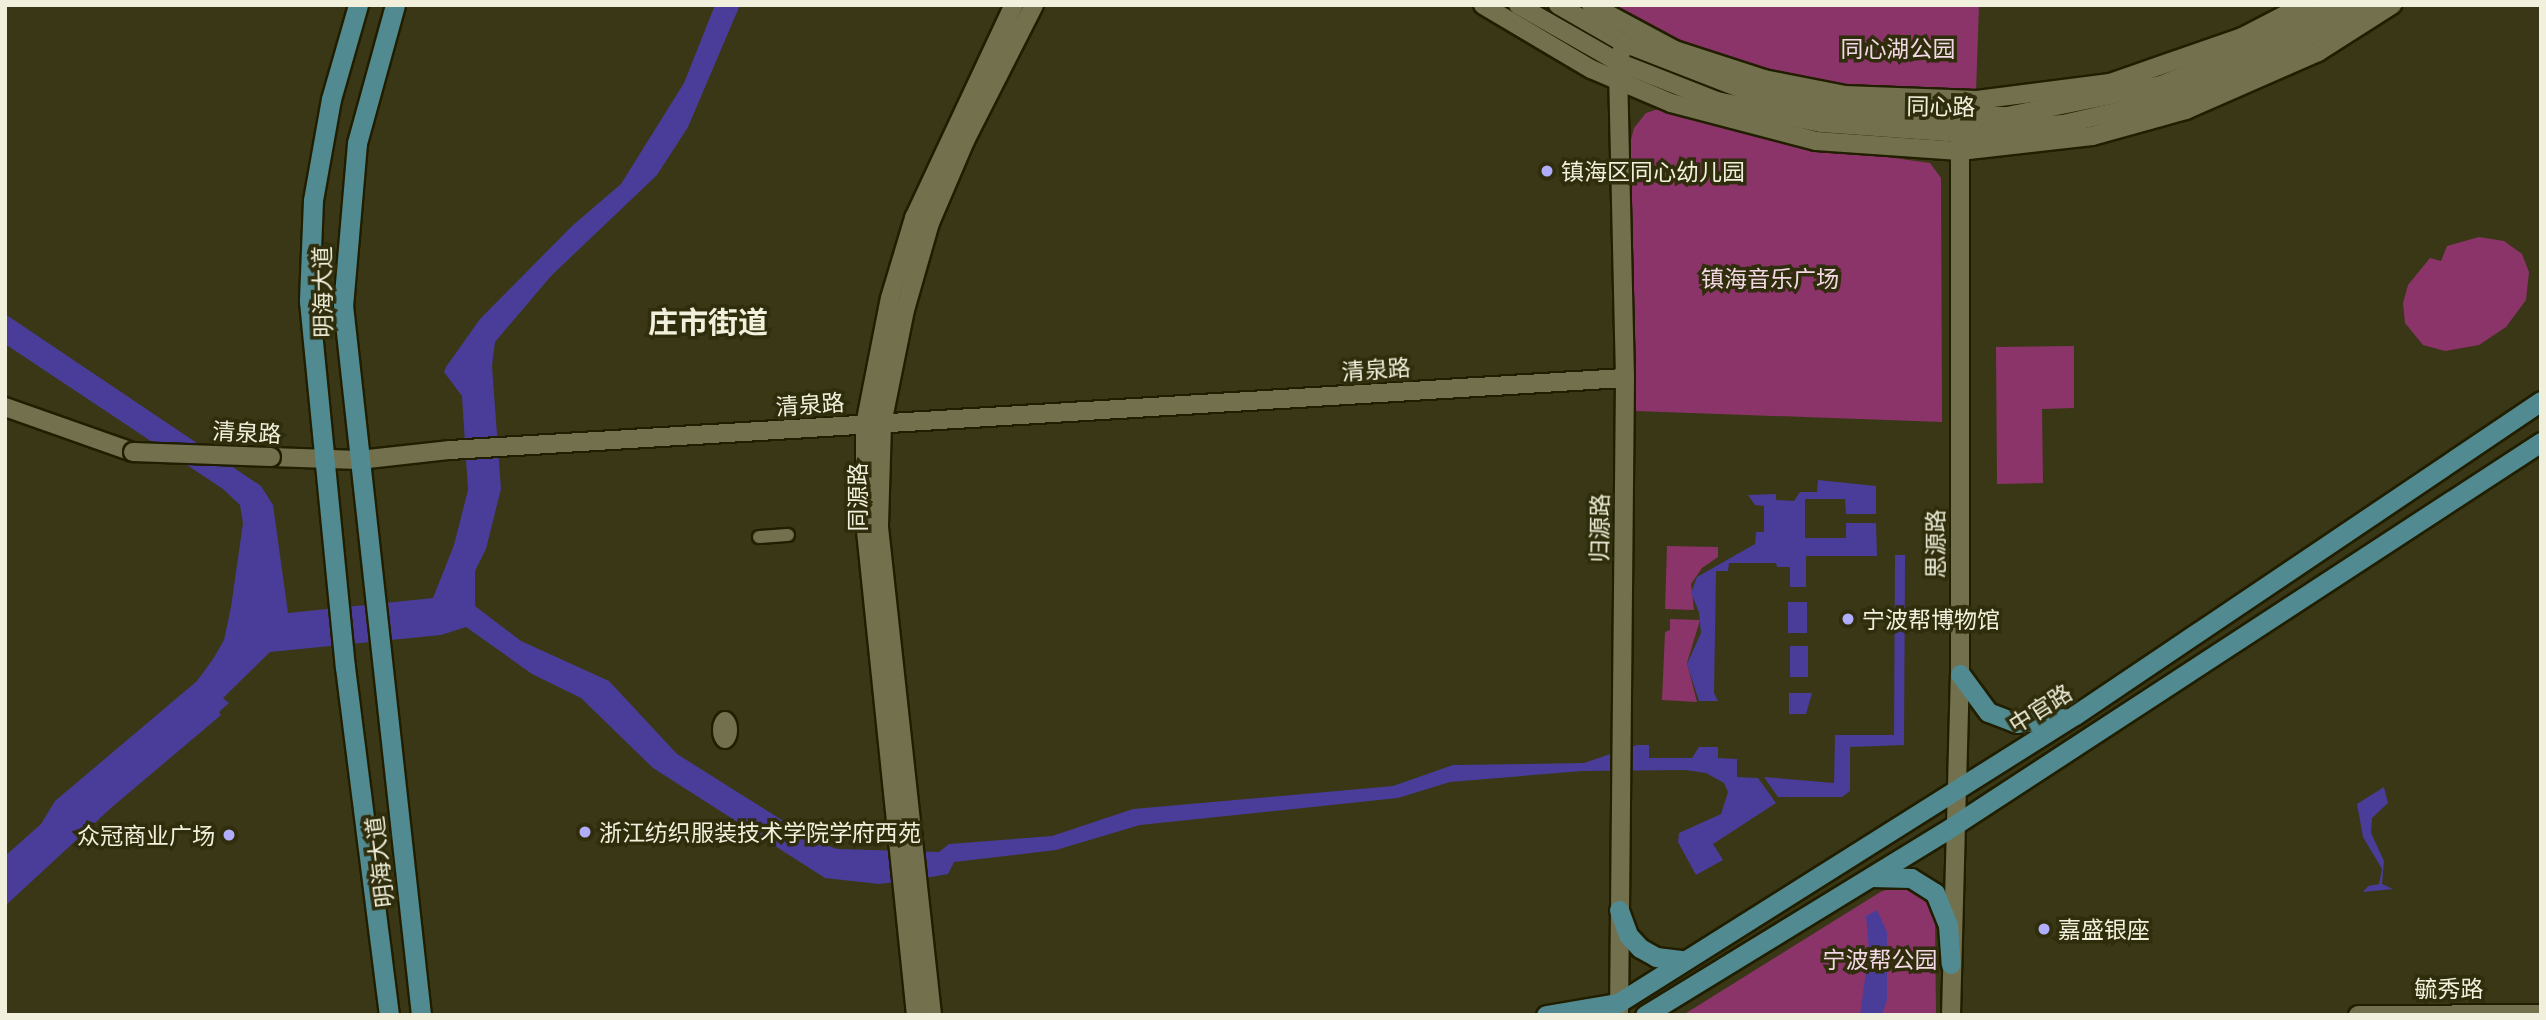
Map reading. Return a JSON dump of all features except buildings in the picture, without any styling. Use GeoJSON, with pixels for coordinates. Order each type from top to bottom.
{"type":"FeatureCollection","features":[{"type":"Feature","properties":{"kind":"main road","name":"明海大道"},"geometry":{"type":"LineString","coordinates":[[358,5],[331,99],[313,200],[309,301],[345,667],[389,1015]]}},
{"type":"Feature","properties":{"kind":"main road","name":"明海大道"},"geometry":{"type":"LineString","coordinates":[[395,5],[357,143],[346,240],[343,305],[371,582],[421,1015]]}},
{"type":"Feature","properties":{"kind":"main road","name":"中官路"},"geometry":{"type":"LineString","coordinates":[[1545,1015],[1618,1009],[1681,960],[2075,715],[2541,401]]}},
{"type":"Feature","properties":{"kind":"main road"},"geometry":{"type":"LineString","coordinates":[[1644,1015],[1953,826],[2541,442]]}},
{"type":"Feature","properties":{"kind":"main road"},"geometry":{"type":"LineString","coordinates":[[1960,674],[1988,712],[2016,723],[2075,715]]}},
{"type":"Feature","properties":{"kind":"main road"},"geometry":{"type":"LineString","coordinates":[[1870,877],[1911,878],[1935,893],[1948,925],[1951,964]]}},
{"type":"Feature","properties":{"kind":"main road"},"geometry":{"type":"LineString","coordinates":[[1619,910],[1628,935],[1640,948],[1656,957],[1681,960]]}},
{"type":"Feature","properties":{"kind":"street","name":"同源路"},"geometry":{"type":"LineString","coordinates":[[916,1015],[865,525],[873,424],[890,298],[914,218],[1014,5]]}},
{"type":"Feature","properties":{"kind":"street","name":"同源路"},"geometry":{"type":"LineString","coordinates":[[932,1015],[879,525],[873,424],[930,223],[965,141],[1034,5]]}},
{"type":"Feature","properties":{"kind":"street"},"geometry":{"type":"LineString","coordinates":[[1483,5],[1618,81],[1721,118],[1816,141],[1961,151],[2092,136],[2186,110],[2318,52],[2392,5]]}},
{"type":"Feature","properties":{"kind":"street","name":"同心路"},"geometry":{"type":"LineString","coordinates":[[1518,5],[1618,62],[1717,101],[1766,113],[1876,129],[1960,124],[2063,124],[2160,102],[2272,58],[2364,5]]}},
{"type":"Feature","properties":{"kind":"street","name":"同心路"},"geometry":{"type":"LineString","coordinates":[[1558,5],[1624,43],[1698,75],[1794,101],[1960,124],[2161,85],[2278,37],[2335,5]]}},
{"type":"Feature","properties":{"kind":"street"},"geometry":{"type":"LineString","coordinates":[[1591,5],[1675,50],[1764,79],[1845,95],[1977,100],[2110,83],[2229,42],[2304,5]]}},
{"type":"Feature","properties":{"kind":"street","name":"归源路"},"geometry":{"type":"LineString","coordinates":[[1618,1009],[1625,378],[1618,62],[1624,43]]}},
{"type":"Feature","properties":{"kind":"street","name":"思源路"},"geometry":{"type":"LineString","coordinates":[[1951,1015],[1953,826],[1960,674],[1960,124]]}},
{"type":"Feature","properties":{"kind":"street","name":"清泉路"},"geometry":{"type":"LineString","coordinates":[[5,407],[133,452],[323,461],[359,460],[450,450],[1625,378]]}},
{"type":"Feature","properties":{"kind":"street"},"geometry":{"type":"LineString","coordinates":[[759,537],[788,535]]}},
{"type":"Feature","properties":{"kind":"street","name":"毓秀路"},"geometry":{"type":"LineString","coordinates":[[2358,1015],[2541,1014]]}},
{"type":"Feature","properties":{"kind":"green space","name":"同心湖公园"},"geometry":{"type":"Polygon","coordinates":[[[1607,5],[1979,5],[1976,92],[1840,88],[1784,78],[1654,34],[1607,5]]]}},
{"type":"Feature","properties":{"kind":"green space","name":"镇海音乐广场"},"geometry":{"type":"Polygon","coordinates":[[[1661,108],[1810,146],[1930,163],[1941,178],[1942,422],[1635,411],[1630,143],[1634,128],[1646,113],[1661,108]]]}},
{"type":"Feature","properties":{"kind":"green space"},"geometry":{"type":"Polygon","coordinates":[[[2479,237],[2504,241],[2522,254],[2529,272],[2526,300],[2506,327],[2479,345],[2445,351],[2423,345],[2405,323],[2403,303],[2408,285],[2430,258],[2441,261],[2447,246],[2479,237]]]}},
{"type":"Feature","properties":{"kind":"green space"},"geometry":{"type":"Polygon","coordinates":[[[2074,346],[2074,408],[2042,409],[2043,483],[1997,484],[1996,347],[2074,346]]]}},
{"type":"Feature","properties":{"kind":"green space"},"geometry":{"type":"Polygon","coordinates":[[[1667,546],[1718,547],[1718,557],[1702,568],[1691,584],[1694,610],[1665,609],[1667,546]]]}},
{"type":"Feature","properties":{"kind":"green space"},"geometry":{"type":"Polygon","coordinates":[[[1670,619],[1700,620],[1687,663],[1697,702],[1662,700],[1665,632],[1670,630],[1670,619]]]}},
{"type":"Feature","properties":{"kind":"green space","name":"宁波帮公园"},"geometry":{"type":"Polygon","coordinates":[[[1903,886],[1923,891],[1935,916],[1936,1015],[1683,1015],[1882,891],[1903,886]]]}},
{"type":"Feature","properties":{"kind":"shaded area"},"geometry":{"type":"Polygon","coordinates":[[[715,5],[740,5],[688,127],[657,175],[551,276],[495,342],[492,366],[501,489],[486,549],[475,571],[475,606],[521,641],[609,681],[677,754],[815,841],[837,849],[939,852],[949,844],[1052,836],[1133,809],[1393,786],[1453,765],[1584,763],[1637,745],[1649,745],[1649,758],[1692,758],[1699,747],[1718,747],[1718,758],[1737,759],[1737,777],[1758,778],[1776,803],[1713,844],[1723,860],[1696,875],[1678,842],[1679,833],[1721,814],[1728,792],[1724,783],[1706,773],[1685,770],[1582,771],[1450,782],[1398,798],[1140,825],[1056,850],[954,862],[948,874],[931,877],[879,884],[825,878],[653,768],[581,698],[532,674],[466,627],[441,635],[270,652],[223,698],[229,703],[219,712],[221,715],[111,808],[5,906],[5,856],[41,824],[55,801],[197,681],[213,659],[224,640],[243,523],[240,505],[223,489],[5,344],[5,314],[261,486],[273,505],[288,613],[433,598],[454,545],[468,490],[462,396],[444,372],[446,367],[480,319],[572,226],[621,184],[684,83],[715,5]]]}},
{"type":"Feature","properties":{"kind":"shaded area"},"geometry":{"type":"Polygon","coordinates":[[[1818,480],[1876,486],[1876,514],[1846,514],[1845,499],[1805,499],[1805,538],[1846,538],[1846,523],[1876,523],[1877,556],[1806,556],[1806,587],[1790,587],[1790,567],[1777,567],[1776,563],[1729,563],[1728,571],[1716,571],[1714,693],[1718,701],[1699,701],[1687,664],[1701,633],[1699,612],[1691,593],[1697,577],[1755,544],[1756,532],[1764,532],[1764,506],[1755,505],[1748,495],[1776,494],[1776,500],[1794,501],[1800,492],[1817,492],[1818,480]]]}},
{"type":"Feature","properties":{"kind":"shaded area"},"geometry":{"type":"Polygon","coordinates":[[[1895,555],[1905,555],[1904,745],[1850,747],[1850,791],[1842,797],[1778,797],[1764,777],[1834,783],[1835,735],[1894,735],[1895,555]]]}},
{"type":"Feature","properties":{"kind":"shaded area"},"geometry":{"type":"Polygon","coordinates":[[[1788,602],[1807,602],[1807,633],[1788,633],[1788,602]]]}},
{"type":"Feature","properties":{"kind":"shaded area"},"geometry":{"type":"Polygon","coordinates":[[[1790,646],[1808,646],[1808,677],[1790,677],[1790,646]]]}},
{"type":"Feature","properties":{"kind":"shaded area"},"geometry":{"type":"Polygon","coordinates":[[[1789,693],[1812,693],[1806,714],[1789,714],[1789,693]]]}},
{"type":"Feature","properties":{"kind":"shaded area"},"geometry":{"type":"Polygon","coordinates":[[[2384,787],[2388,803],[2372,818],[2371,833],[2384,861],[2382,884],[2393,889],[2363,892],[2368,886],[2379,884],[2382,869],[2363,837],[2357,804],[2384,787]]]}},
{"type":"Feature","properties":{"kind":"shaded area"},"geometry":{"type":"Polygon","coordinates":[[[1877,910],[1887,932],[1887,1000],[1882,1015],[1860,1015],[1869,950],[1866,916],[1877,910]]]}},
{"type":"Feature","properties":{"kind":"place","name":"镇海区同心幼儿园"},"geometry":{"type":"Point","coordinates":[1547,171]}},
{"type":"Feature","properties":{"kind":"place","name":"宁波帮博物馆"},"geometry":{"type":"Point","coordinates":[1848,619]}},
{"type":"Feature","properties":{"kind":"place","name":"浙江纺织服装技术学院学府西苑"},"geometry":{"type":"Point","coordinates":[585,832]}},
{"type":"Feature","properties":{"kind":"place","name":"众冠商业广场"},"geometry":{"type":"Point","coordinates":[229,835]}},
{"type":"Feature","properties":{"kind":"place","name":"嘉盛银座"},"geometry":{"type":"Point","coordinates":[2044,929]}},
{"type":"Feature","properties":{"kind":"district","name":"庄市街道"},"geometry":{"type":"Point","coordinates":[708,321]}}]}
